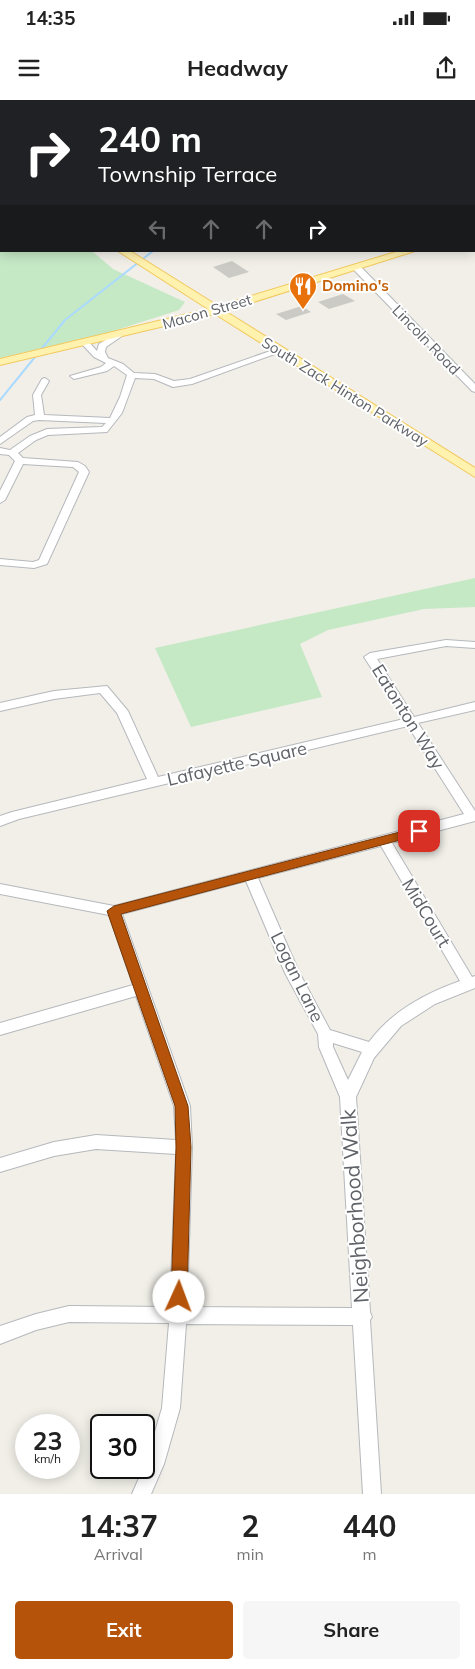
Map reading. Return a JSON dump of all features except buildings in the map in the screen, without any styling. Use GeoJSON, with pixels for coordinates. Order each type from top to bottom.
{"type":"FeatureCollection","features":[{"type":"Feature","properties":{"kind":"main road","name":"South Zack Hinton Parkway"},"geometry":{"type":"LineString","coordinates":[[125,252],[475,473]]}},
{"type":"Feature","properties":{"kind":"main road","name":"Macon Street"},"geometry":{"type":"LineString","coordinates":[[0,362],[118,336],[216,310],[407,252]]}},
{"type":"Feature","properties":{"kind":"street","name":"Lincoln Road"},"geometry":{"type":"LineString","coordinates":[[357,268],[475,390]]}},
{"type":"Feature","properties":{"kind":"street"},"geometry":{"type":"LineString","coordinates":[[108,361],[101,352],[102,346],[118,336]]}},
{"type":"Feature","properties":{"kind":"street"},"geometry":{"type":"LineString","coordinates":[[85,343],[93,355],[122,366],[131,375],[155,377],[173,384],[192,381],[279,351]]}},
{"type":"Feature","properties":{"kind":"street"},"geometry":{"type":"LineString","coordinates":[[74,376],[104,368],[108,361]]}},
{"type":"Feature","properties":{"kind":"street"},"geometry":{"type":"LineString","coordinates":[[0,500],[16,457],[38,434],[59,430],[98,432],[104,430],[112,421],[131,375]]}},
{"type":"Feature","properties":{"kind":"street"},"geometry":{"type":"LineString","coordinates":[[40,417],[37,395],[45,382]]}},
{"type":"Feature","properties":{"kind":"street"},"geometry":{"type":"LineString","coordinates":[[1,439],[30,419],[40,417],[112,421]]}},
{"type":"Feature","properties":{"kind":"street"},"geometry":{"type":"LineString","coordinates":[[0,451],[16,457],[75,464],[82,468],[84,472],[42,562],[34,564],[0,562]]}},
{"type":"Feature","properties":{"kind":"street","name":"Eatonton Way"},"geometry":{"type":"LineString","coordinates":[[473,817],[410,722],[370,657],[446,643],[475,645]]}},
{"type":"Feature","properties":{"kind":"street"},"geometry":{"type":"LineString","coordinates":[[0,707],[54,695],[103,689],[122,711],[155,783]]}},
{"type":"Feature","properties":{"kind":"street","name":"Lafayette Square"},"geometry":{"type":"LineString","coordinates":[[0,821],[16,815],[475,706]]}},
{"type":"Feature","properties":{"kind":"street"},"geometry":{"type":"LineString","coordinates":[[0,889],[114,911],[473,817]]}},
{"type":"Feature","properties":{"kind":"street","name":"MidCourt"},"geometry":{"type":"LineString","coordinates":[[384,840],[472,983]]}},
{"type":"Feature","properties":{"kind":"street","name":"Logan Lane"},"geometry":{"type":"LineString","coordinates":[[250,876],[292,973],[325,1034],[370,1049]]}},
{"type":"Feature","properties":{"kind":"street"},"geometry":{"type":"LineString","coordinates":[[114,911],[182,1106],[184,1147],[178,1315],[172,1408],[155,1464],[141,1494]]}},
{"type":"Feature","properties":{"kind":"street","name":"Neighborhood Walk"},"geometry":{"type":"LineString","coordinates":[[372,1494],[348,1097],[358,1070],[370,1049],[407,1011],[433,997],[472,983]]}},
{"type":"Feature","properties":{"kind":"street"},"geometry":{"type":"LineString","coordinates":[[0,1029],[140,990]]}},
{"type":"Feature","properties":{"kind":"street"},"geometry":{"type":"LineString","coordinates":[[325,1034],[326,1047],[348,1097]]}},
{"type":"Feature","properties":{"kind":"street"},"geometry":{"type":"LineString","coordinates":[[0,1165],[54,1148],[96,1142],[184,1147]]}},
{"type":"Feature","properties":{"kind":"street"},"geometry":{"type":"LineString","coordinates":[[0,1335],[36,1322],[69,1314],[362,1316]]}},
{"type":"Feature","properties":{"kind":"green space"},"geometry":{"type":"Polygon","coordinates":[[[0,252],[93,252],[113,269],[185,302],[179,310],[101,335],[0,358],[0,252]]]}},
{"type":"Feature","properties":{"kind":"green space"},"geometry":{"type":"Polygon","coordinates":[[[475,578],[475,607],[424,609],[328,630],[300,644],[322,697],[191,727],[155,648],[475,578]]]}},
{"type":"Feature","properties":{"kind":"waterway"},"geometry":{"type":"LineString","coordinates":[[0,400],[65,320],[152,252]]}},
{"type":"Feature","properties":{"kind":"place","name":"Domino's"},"geometry":{"type":"Point","coordinates":[303,310]}},
{"type":"Feature","properties":{"kind":"route"},"geometry":{"type":"LineString","coordinates":[[179,1297],[184,1147],[182,1106],[114,911],[419,831]]}}]}
